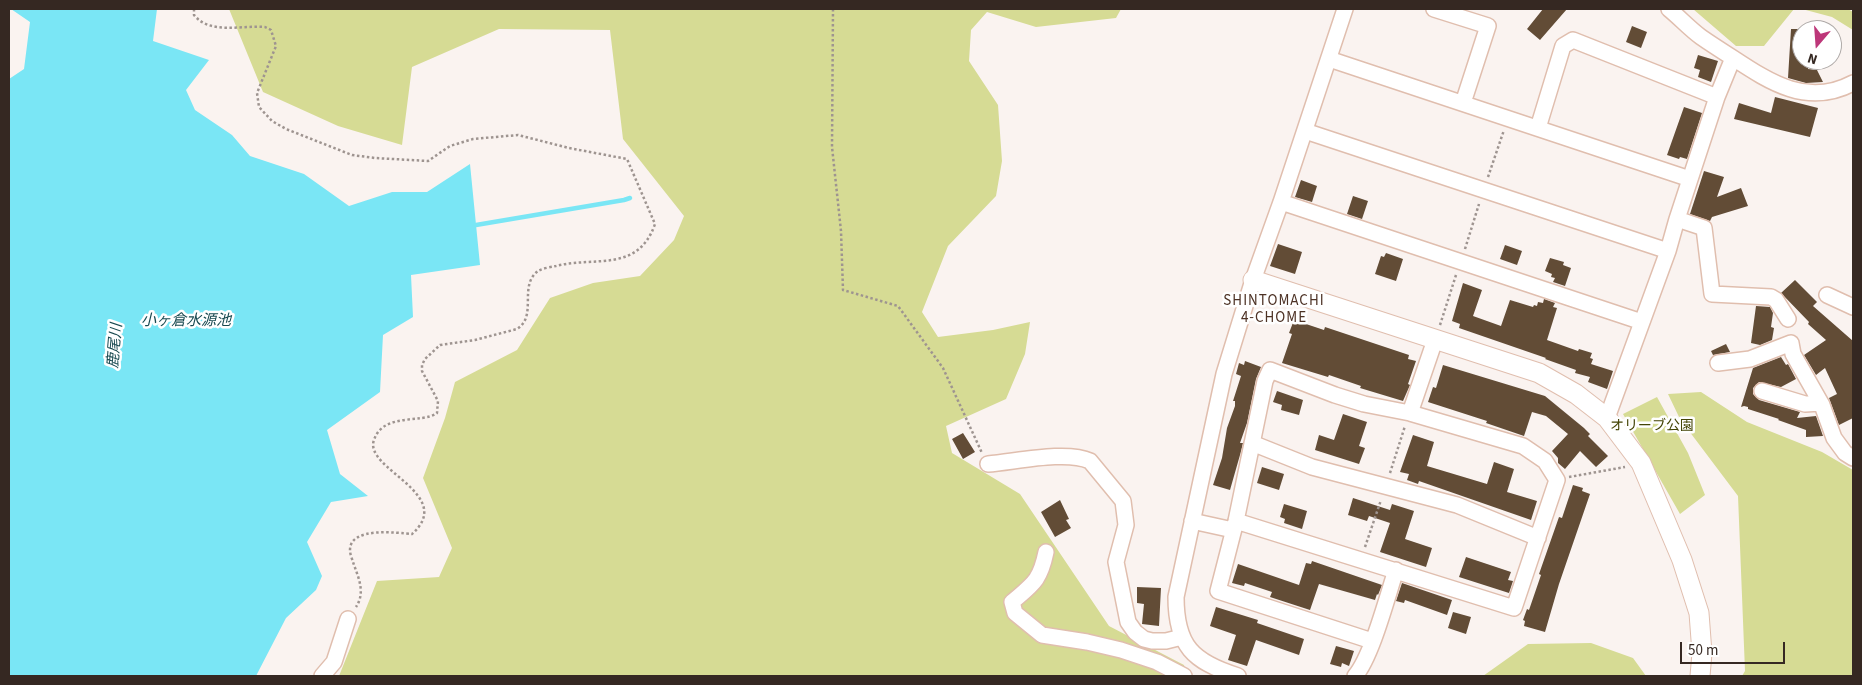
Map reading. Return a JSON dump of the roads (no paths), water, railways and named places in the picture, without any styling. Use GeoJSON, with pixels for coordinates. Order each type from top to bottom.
{"type":"FeatureCollection","features":[{"type":"Feature","properties":{"kind":"street"},"geometry":{"type":"LineString","coordinates":[[1238,676],[1215,669],[1195,655],[1182,637],[1177,624],[1176,597],[1224,374],[1253,280],[1345,9]]}},
{"type":"Feature","properties":{"kind":"street"},"geometry":{"type":"LineString","coordinates":[[1434,9],[1488,26],[1463,104]]}},
{"type":"Feature","properties":{"kind":"street"},"geometry":{"type":"LineString","coordinates":[[1669,9],[1700,36],[1764,78],[1784,88],[1802,92],[1836,90],[1853,83]]}},
{"type":"Feature","properties":{"kind":"street"},"geometry":{"type":"LineString","coordinates":[[1538,128],[1563,46],[1573,40],[1717,97]]}},
{"type":"Feature","properties":{"kind":"street"},"geometry":{"type":"LineString","coordinates":[[1606,418],[1668,251],[1676,219],[1717,97],[1733,58]]}},
{"type":"Feature","properties":{"kind":"street"},"geometry":{"type":"LineString","coordinates":[[1329,59],[1690,179]]}},
{"type":"Feature","properties":{"kind":"street"},"geometry":{"type":"LineString","coordinates":[[1305,131],[1668,251]]}},
{"type":"Feature","properties":{"kind":"street"},"geometry":{"type":"LineString","coordinates":[[1281,202],[1642,322]]}},
{"type":"Feature","properties":{"kind":"street"},"geometry":{"type":"LineString","coordinates":[[1676,219],[1704,228],[1712,294],[1771,297],[1776,300],[1788,319]]}},
{"type":"Feature","properties":{"kind":"street"},"geometry":{"type":"LineString","coordinates":[[1253,280],[1539,373],[1576,394],[1606,418],[1641,463],[1682,560],[1699,614],[1702,653],[1700,676]]}},
{"type":"Feature","properties":{"kind":"street"},"geometry":{"type":"LineString","coordinates":[[1827,295],[1853,307]]}},
{"type":"Feature","properties":{"kind":"street"},"geometry":{"type":"LineString","coordinates":[[1410,413],[1435,340]]}},
{"type":"Feature","properties":{"kind":"street"},"geometry":{"type":"LineString","coordinates":[[1718,363],[1750,359],[1791,343],[1794,354],[1821,403],[1834,438],[1841,449],[1853,458]]}},
{"type":"Feature","properties":{"kind":"street"},"geometry":{"type":"LineString","coordinates":[[1192,521],[1234,525],[1396,570],[1514,608],[1556,480],[1545,461],[1523,446],[1410,413],[1344,398],[1270,370],[1265,381],[1234,525],[1218,591],[1372,641]]}},
{"type":"Feature","properties":{"kind":"street"},"geometry":{"type":"LineString","coordinates":[[1762,391],[1805,404],[1821,403]]}},
{"type":"Feature","properties":{"kind":"street"},"geometry":{"type":"LineString","coordinates":[[1252,443],[1312,467],[1457,505],[1538,538]]}},
{"type":"Feature","properties":{"kind":"street"},"geometry":{"type":"LineString","coordinates":[[988,464],[1067,456],[1090,461],[1123,501],[1126,525],[1116,562],[1128,622],[1135,632],[1152,642],[1182,637]]}},
{"type":"Feature","properties":{"kind":"street"},"geometry":{"type":"LineString","coordinates":[[1046,552],[1042,569],[1034,583],[1012,602],[1015,613],[1022,620],[1042,634],[1121,650],[1157,662],[1184,676]]}},
{"type":"Feature","properties":{"kind":"street"},"geometry":{"type":"LineString","coordinates":[[1355,676],[1363,664],[1372,641],[1396,570]]}},
{"type":"Feature","properties":{"kind":"street"},"geometry":{"type":"LineString","coordinates":[[322,676],[334,662],[348,619]]}},
{"type":"Feature","properties":{"kind":"water","name":"小ヶ倉水源池"},"geometry":{"type":"Polygon","coordinates":[[[11,9],[157,9],[153,41],[209,60],[186,90],[195,110],[232,135],[250,156],[304,174],[349,206],[392,192],[427,192],[470,164],[480,265],[411,275],[413,317],[383,335],[380,392],[327,430],[340,474],[368,496],[331,502],[307,542],[322,576],[316,590],[286,618],[256,676],[9,676],[9,79],[24,69],[30,22],[11,9]]]}},
{"type":"Feature","properties":{"kind":"waterway"},"geometry":{"type":"LineString","coordinates":[[476,225],[630,198]]}},
{"type":"Feature","properties":{"kind":"district","name":"SHINTOMACHI 4-CHOME"},"geometry":{"type":"Point","coordinates":[1274,310]}},
{"type":"Feature","properties":{"kind":"water label","name":"鹿尾川"},"geometry":{"type":"Point","coordinates":[116,346]}},
{"type":"Feature","properties":{"kind":"park label","name":"オリーブ公園"},"geometry":{"type":"Point","coordinates":[1652,427]}}]}
